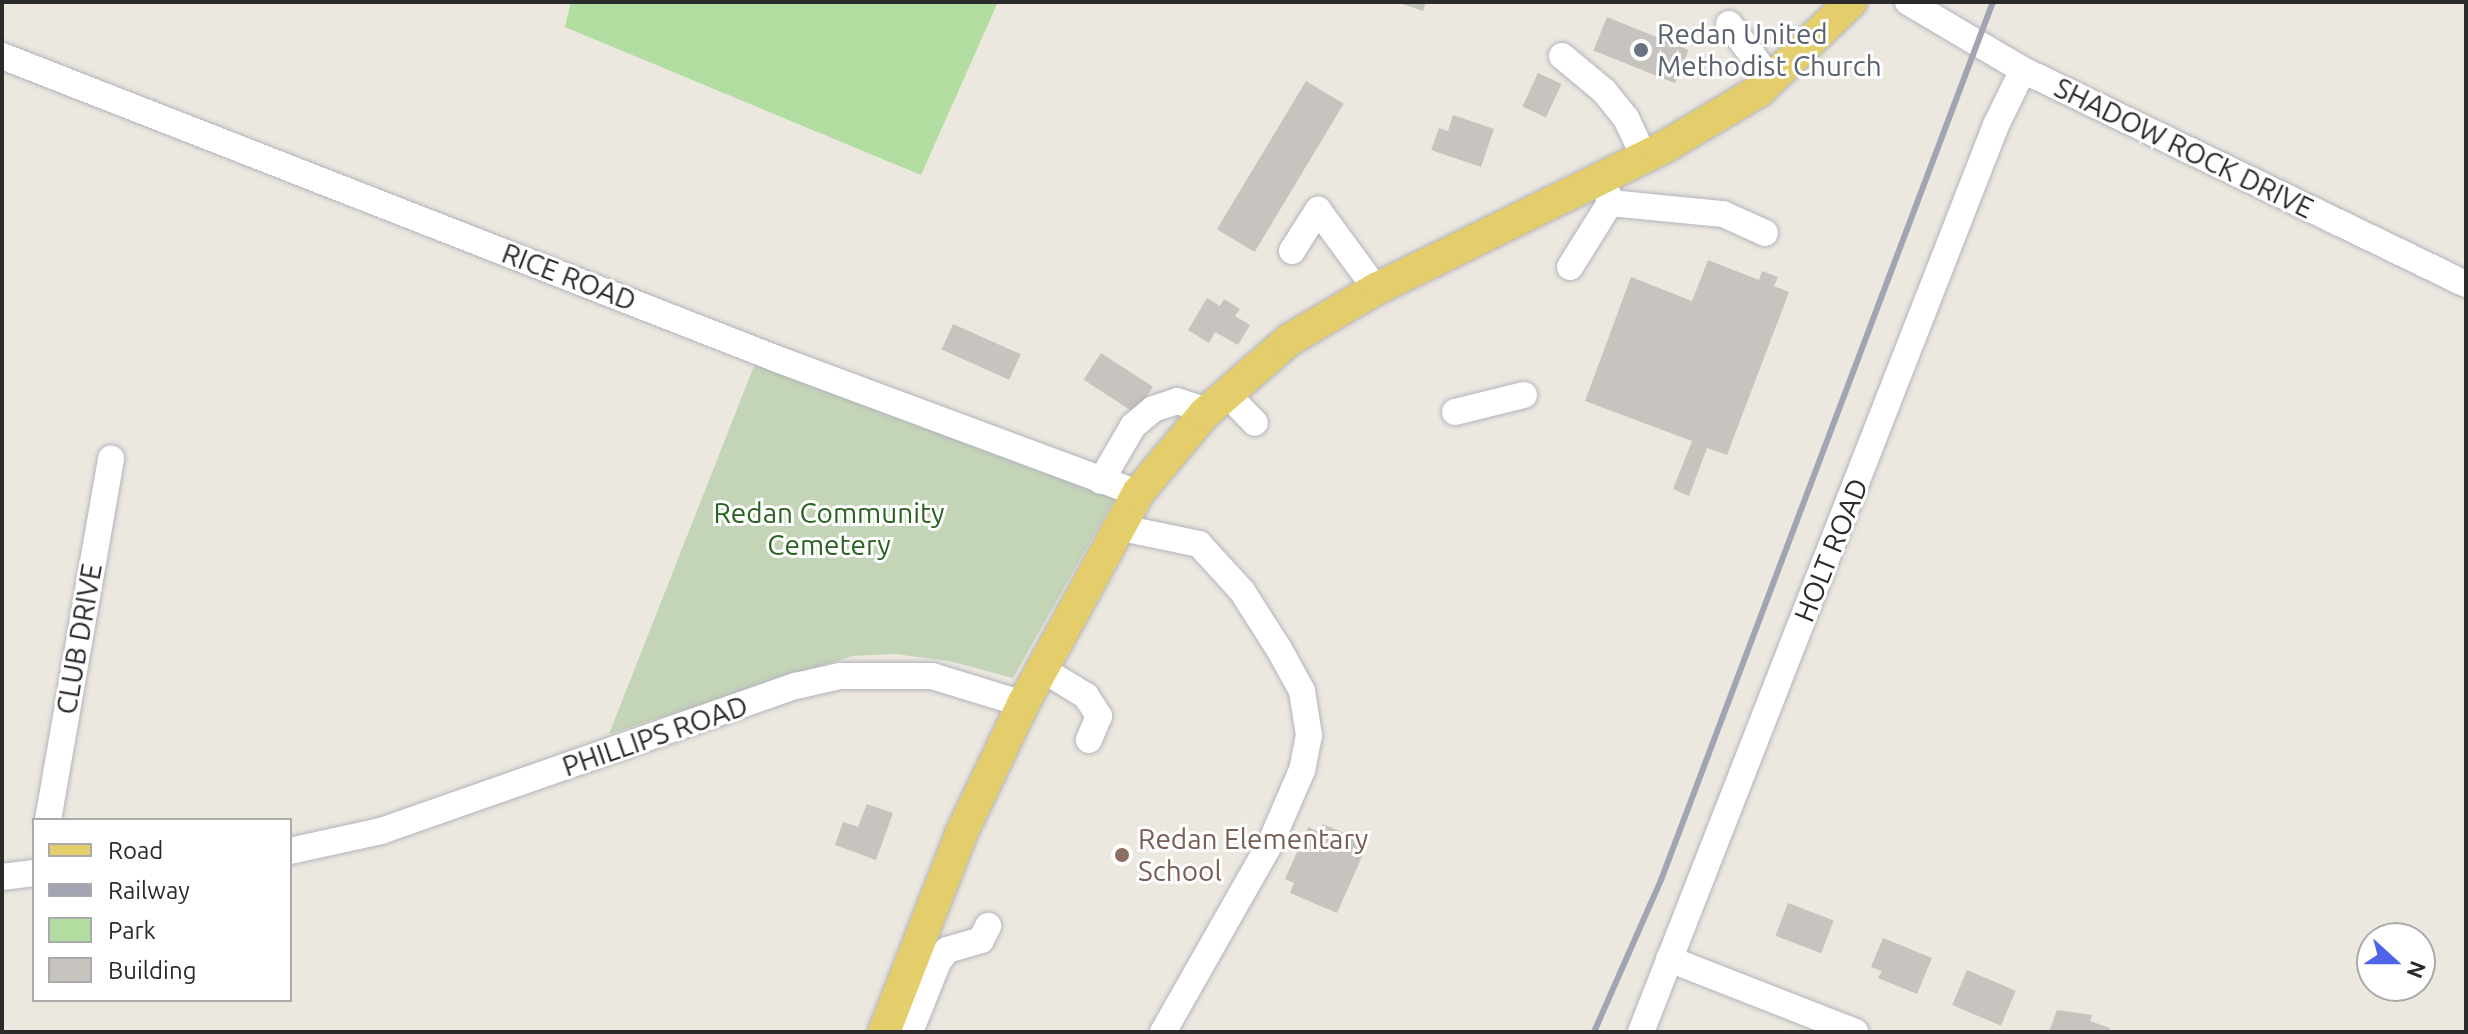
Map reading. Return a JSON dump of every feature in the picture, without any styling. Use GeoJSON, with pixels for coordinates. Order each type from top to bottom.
{"type":"FeatureCollection","features":[{"type":"Feature","properties":{"kind":"main road"},"geometry":{"type":"LineString","coordinates":[[884,1032],[961,834],[1023,704],[1138,493],[1217,403],[1289,340],[1376,289],[1607,190],[1644,157],[1771,80],[1851,2]]}},
{"type":"Feature","properties":{"kind":"street","name":"SHADOW ROCK DRIVE"},"geometry":{"type":"LineString","coordinates":[[1908,2],[2023,70],[2466,284]]}},
{"type":"Feature","properties":{"kind":"street"},"geometry":{"type":"LineString","coordinates":[[1729,24],[1771,80]]}},
{"type":"Feature","properties":{"kind":"street","name":"RICE ROAD"},"geometry":{"type":"LineString","coordinates":[[2,56],[1138,493]]}},
{"type":"Feature","properties":{"kind":"street"},"geometry":{"type":"LineString","coordinates":[[1562,56],[1611,100],[1644,157]]}},
{"type":"Feature","properties":{"kind":"street","name":"HOLT ROAD"},"geometry":{"type":"LineString","coordinates":[[1641,1032],[1996,125],[2023,70]]}},
{"type":"Feature","properties":{"kind":"street"},"geometry":{"type":"LineString","coordinates":[[1570,267],[1607,190],[1723,214],[1765,233]]}},
{"type":"Feature","properties":{"kind":"street"},"geometry":{"type":"LineString","coordinates":[[1292,251],[1318,210],[1376,289]]}},
{"type":"Feature","properties":{"kind":"street"},"geometry":{"type":"LineString","coordinates":[[1455,412],[1524,395]]}},
{"type":"Feature","properties":{"kind":"street"},"geometry":{"type":"LineString","coordinates":[[1101,481],[1133,426],[1153,409],[1177,401],[1217,403],[1255,423]]}},
{"type":"Feature","properties":{"kind":"street","name":"CLUB DRIVE"},"geometry":{"type":"LineString","coordinates":[[48,818],[111,458]]}},
{"type":"Feature","properties":{"kind":"street"},"geometry":{"type":"LineString","coordinates":[[1117,527],[1199,544],[1242,591],[1279,649],[1302,691],[1309,735],[1302,770],[1284,815],[1163,1032]]}},
{"type":"Feature","properties":{"kind":"street"},"geometry":{"type":"LineString","coordinates":[[1042,669],[1086,696],[1099,716],[1089,740]]}},
{"type":"Feature","properties":{"kind":"street","name":"PHILLIPS ROAD"},"geometry":{"type":"LineString","coordinates":[[292,851],[381,831],[796,686],[840,676],[932,676],[1023,704]]}},
{"type":"Feature","properties":{"kind":"street"},"geometry":{"type":"LineString","coordinates":[[2,877],[32,873]]}},
{"type":"Feature","properties":{"kind":"street"},"geometry":{"type":"LineString","coordinates":[[910,1032],[938,962],[947,950],[981,940],[988,926]]}},
{"type":"Feature","properties":{"kind":"street"},"geometry":{"type":"LineString","coordinates":[[1669,959],[1855,1032]]}},
{"type":"Feature","properties":{"kind":"green space"},"geometry":{"type":"Polygon","coordinates":[[[571,2],[998,2],[921,175],[565,27],[571,2]]]}},
{"type":"Feature","properties":{"kind":"green space","name":"Redan Community Cemetery"},"geometry":{"type":"Polygon","coordinates":[[[756,361],[1116,496],[1013,678],[949,661],[895,654],[852,656],[609,734],[756,361]]]}},
{"type":"Feature","properties":{"kind":"building"},"geometry":{"type":"Polygon","coordinates":[[[1397,2],[1426,2],[1423,11],[1397,2]]]}},
{"type":"Feature","properties":{"kind":"building","name":"Redan United Methodist Church"},"geometry":{"type":"Polygon","coordinates":[[[1607,17],[1689,50],[1675,83],[1594,50],[1607,17]]]}},
{"type":"Feature","properties":{"kind":"building"},"geometry":{"type":"Polygon","coordinates":[[[1538,73],[1562,84],[1546,118],[1522,107],[1538,73]]]}},
{"type":"Feature","properties":{"kind":"building"},"geometry":{"type":"Polygon","coordinates":[[[1306,81],[1344,104],[1255,252],[1217,229],[1306,81]]]}},
{"type":"Feature","properties":{"kind":"building"},"geometry":{"type":"Polygon","coordinates":[[[1453,115],[1494,129],[1481,167],[1431,150],[1439,128],[1448,131],[1453,115]]]}},
{"type":"Feature","properties":{"kind":"building"},"geometry":{"type":"Polygon","coordinates":[[[1708,260],[1759,280],[1762,271],[1778,277],[1774,286],[1789,292],[1727,455],[1707,448],[1689,496],[1673,489],[1692,441],[1585,401],[1631,277],[1692,301],[1708,260]]]}},
{"type":"Feature","properties":{"kind":"building"},"geometry":{"type":"Polygon","coordinates":[[[1207,298],[1220,306],[1224,299],[1240,309],[1235,316],[1250,325],[1238,345],[1215,332],[1209,343],[1188,330],[1207,298]]]}},
{"type":"Feature","properties":{"kind":"building"},"geometry":{"type":"Polygon","coordinates":[[[953,324],[1021,354],[1009,380],[942,350],[953,324]]]}},
{"type":"Feature","properties":{"kind":"building"},"geometry":{"type":"Polygon","coordinates":[[[1101,353],[1153,387],[1136,414],[1084,380],[1101,353]]]}},
{"type":"Feature","properties":{"kind":"building"},"geometry":{"type":"Polygon","coordinates":[[[867,804],[893,813],[876,860],[835,845],[843,822],[858,827],[867,804]]]}},
{"type":"Feature","properties":{"kind":"building"},"geometry":{"type":"Polygon","coordinates":[[[1323,824],[1368,843],[1337,913],[1290,893],[1294,883],[1285,879],[1308,827],[1319,832],[1323,824]]]}},
{"type":"Feature","properties":{"kind":"building"},"geometry":{"type":"Polygon","coordinates":[[[1788,903],[1834,921],[1821,953],[1775,936],[1788,903]]]}},
{"type":"Feature","properties":{"kind":"building"},"geometry":{"type":"Polygon","coordinates":[[[1883,938],[1932,958],[1917,994],[1878,978],[1882,971],[1871,967],[1883,938]]]}},
{"type":"Feature","properties":{"kind":"building"},"geometry":{"type":"Polygon","coordinates":[[[1967,970],[2016,991],[2001,1026],[1952,1005],[1967,970]]]}},
{"type":"Feature","properties":{"kind":"building"},"geometry":{"type":"Polygon","coordinates":[[[2057,1010],[2092,1015],[2090,1021],[2110,1028],[2108,1032],[2049,1032],[2057,1010]]]}},
{"type":"Feature","properties":{"kind":"railway"},"geometry":{"type":"LineString","coordinates":[[1594,1032],[1661,880],[1993,2]]}},
{"type":"Feature","properties":{"kind":"place","name":"Redan United Methodist Church"},"geometry":{"type":"Point","coordinates":[1641,50]}},
{"type":"Feature","properties":{"kind":"place","name":"Redan Elementary School"},"geometry":{"type":"Point","coordinates":[1122,855]}}]}
